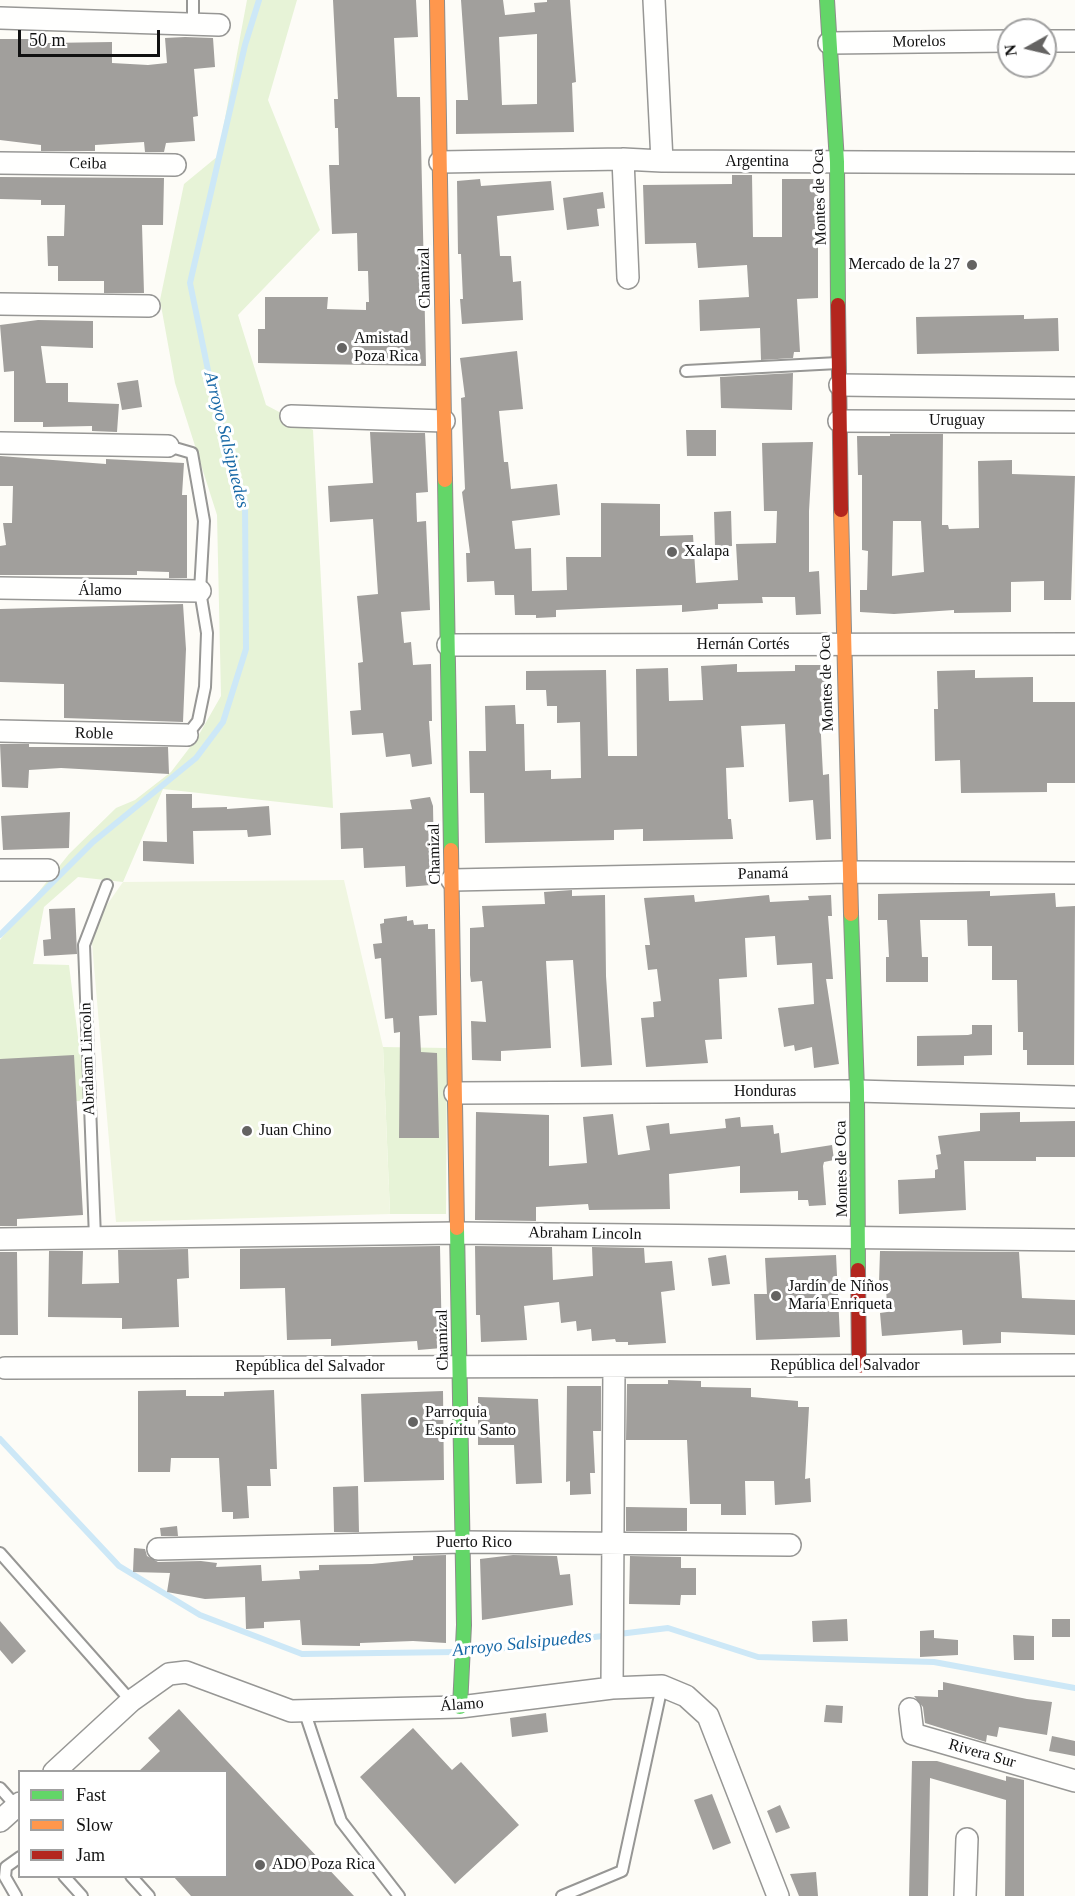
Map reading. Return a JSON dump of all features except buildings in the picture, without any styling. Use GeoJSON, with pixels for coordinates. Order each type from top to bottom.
{"type":"FeatureCollection","features":[{"type":"Feature","properties":{"kind":"street","name":"Chamizal"},"geometry":{"type":"LineString","coordinates":[[437,0],[463,1542],[464,1625],[460,1707]]}},
{"type":"Feature","properties":{"kind":"street"},"geometry":{"type":"LineString","coordinates":[[654,0],[662,161]]}},
{"type":"Feature","properties":{"kind":"street","name":"Montes de Oca"},"geometry":{"type":"LineString","coordinates":[[827,0],[837,162],[841,363],[839,421],[842,644],[857,1091],[859,1366]]}},
{"type":"Feature","properties":{"kind":"street"},"geometry":{"type":"LineString","coordinates":[[0,18],[219,25]]}},
{"type":"Feature","properties":{"kind":"street","name":"Morelos"},"geometry":{"type":"LineString","coordinates":[[829,43],[997,41]]}},
{"type":"Feature","properties":{"kind":"street"},"geometry":{"type":"LineString","coordinates":[[1057,41],[1075,41]]}},
{"type":"Feature","properties":{"kind":"street"},"geometry":{"type":"LineString","coordinates":[[623,159],[628,278]]}},
{"type":"Feature","properties":{"kind":"street","name":"Argentina"},"geometry":{"type":"LineString","coordinates":[[440,162],[623,159],[1075,163]]}},
{"type":"Feature","properties":{"kind":"street","name":"Ceiba"},"geometry":{"type":"LineString","coordinates":[[0,163],[175,165]]}},
{"type":"Feature","properties":{"kind":"street"},"geometry":{"type":"LineString","coordinates":[[0,304],[149,306]]}},
{"type":"Feature","properties":{"kind":"street","name":"Uruguay"},"geometry":{"type":"LineString","coordinates":[[840,385],[1075,388]]}},
{"type":"Feature","properties":{"kind":"street"},"geometry":{"type":"LineString","coordinates":[[291,416],[444,421]]}},
{"type":"Feature","properties":{"kind":"street","name":"Uruguay"},"geometry":{"type":"LineString","coordinates":[[839,421],[1075,422]]}},
{"type":"Feature","properties":{"kind":"street"},"geometry":{"type":"LineString","coordinates":[[0,443],[168,446]]}},
{"type":"Feature","properties":{"kind":"street","name":"Álamo"},"geometry":{"type":"LineString","coordinates":[[0,588],[200,591]]}},
{"type":"Feature","properties":{"kind":"street","name":"Hernán Cortés"},"geometry":{"type":"LineString","coordinates":[[448,645],[1075,644]]}},
{"type":"Feature","properties":{"kind":"street","name":"Roble"},"geometry":{"type":"LineString","coordinates":[[0,731],[187,735]]}},
{"type":"Feature","properties":{"kind":"street"},"geometry":{"type":"LineString","coordinates":[[0,870],[48,870]]}},
{"type":"Feature","properties":{"kind":"street","name":"Panamá"},"geometry":{"type":"LineString","coordinates":[[452,880],[849,872],[1075,873]]}},
{"type":"Feature","properties":{"kind":"street","name":"Honduras"},"geometry":{"type":"LineString","coordinates":[[455,1093],[857,1091],[1075,1097]]}},
{"type":"Feature","properties":{"kind":"street","name":"Abraham Lincoln"},"geometry":{"type":"LineString","coordinates":[[0,1239],[458,1233],[1075,1240]]}},
{"type":"Feature","properties":{"kind":"street","name":"República del Salvador"},"geometry":{"type":"LineString","coordinates":[[5,1368],[1075,1365]]}},
{"type":"Feature","properties":{"kind":"street"},"geometry":{"type":"LineString","coordinates":[[612,1688],[614,1367]]}},
{"type":"Feature","properties":{"kind":"street","name":"Puerto Rico"},"geometry":{"type":"LineString","coordinates":[[158,1549],[463,1542],[790,1545]]}},
{"type":"Feature","properties":{"kind":"street","name":"Álamo"},"geometry":{"type":"LineString","coordinates":[[56,1770],[131,1701],[169,1674],[186,1672],[291,1711],[460,1707],[612,1688],[662,1686],[686,1696],[708,1716],[778,1896]]}},
{"type":"Feature","properties":{"kind":"street","name":"Rivera Sur"},"geometry":{"type":"LineString","coordinates":[[910,1709],[913,1734],[1075,1781]]}},
{"type":"Feature","properties":{"kind":"street"},"geometry":{"type":"LineString","coordinates":[[0,1821],[18,1805]]}},
{"type":"Feature","properties":{"kind":"street"},"geometry":{"type":"LineString","coordinates":[[965,1896],[967,1839]]}},
{"type":"Feature","properties":{"kind":"lane"},"geometry":{"type":"LineString","coordinates":[[193,0],[194,25]]}},
{"type":"Feature","properties":{"kind":"lane"},"geometry":{"type":"LineString","coordinates":[[686,370],[841,363]]}},
{"type":"Feature","properties":{"kind":"lane"},"geometry":{"type":"LineString","coordinates":[[168,446],[192,453],[204,521],[200,591],[207,633],[205,687],[198,720],[187,735]]}},
{"type":"Feature","properties":{"kind":"lane","name":"Abraham Lincoln"},"geometry":{"type":"LineString","coordinates":[[95,1238],[84,945],[107,885]]}},
{"type":"Feature","properties":{"kind":"lane"},"geometry":{"type":"LineString","coordinates":[[0,1553],[131,1701]]}},
{"type":"Feature","properties":{"kind":"lane"},"geometry":{"type":"LineString","coordinates":[[562,1896],[622,1871],[662,1686]]}},
{"type":"Feature","properties":{"kind":"lane"},"geometry":{"type":"LineString","coordinates":[[304,1709],[340,1821],[399,1896]]}},
{"type":"Feature","properties":{"kind":"lane"},"geometry":{"type":"LineString","coordinates":[[0,1788],[18,1805]]}},
{"type":"Feature","properties":{"kind":"lane"},"geometry":{"type":"LineString","coordinates":[[16,1896],[5,1877],[6,1867],[18,1858]]}},
{"type":"Feature","properties":{"kind":"lane"},"geometry":{"type":"LineString","coordinates":[[66,1878],[82,1896]]}},
{"type":"Feature","properties":{"kind":"lane"},"geometry":{"type":"LineString","coordinates":[[133,1878],[149,1896]]}},
{"type":"Feature","properties":{"kind":"green space"},"geometry":{"type":"Polygon","coordinates":[[[247,0],[297,0],[268,100],[320,230],[238,315],[266,405],[313,430],[333,808],[163,789],[123,882],[78,877],[44,907],[33,964],[69,965],[86,1101],[0,1102],[0,940],[69,854],[116,808],[135,800],[171,772],[197,738],[221,696],[217,515],[175,383],[160,300],[184,184],[218,156],[247,0]]]}},
{"type":"Feature","properties":{"kind":"green space","name":"Juan Chino"},"geometry":{"type":"Polygon","coordinates":[[[344,880],[383,1047],[390,1214],[116,1222],[92,943],[104,909],[123,882],[344,880]]]}},
{"type":"Feature","properties":{"kind":"green space"},"geometry":{"type":"Polygon","coordinates":[[[383,1047],[447,1048],[446,1214],[390,1214],[383,1047]]]}},
{"type":"Feature","properties":{"kind":"waterway","name":"Arroyo Salsipuedes"},"geometry":{"type":"LineString","coordinates":[[0,935],[93,842],[196,758],[223,722],[246,649],[245,502],[216,409],[190,283],[245,45],[259,0]]}},
{"type":"Feature","properties":{"kind":"waterway","name":"Arroyo Salsipuedes"},"geometry":{"type":"LineString","coordinates":[[0,1439],[119,1566],[200,1615],[302,1654],[456,1652]]}},
{"type":"Feature","properties":{"kind":"waterway","name":"Arroyo Salsipuedes"},"geometry":{"type":"LineString","coordinates":[[472,1652],[668,1628],[758,1657],[934,1662],[1075,1688]]}},
{"type":"Feature","properties":{"kind":"traffic: fast"},"geometry":{"type":"LineString","coordinates":[[827,0],[837,162],[838,305]]}},
{"type":"Feature","properties":{"kind":"traffic: fast"},"geometry":{"type":"LineString","coordinates":[[445,480],[451,850]]}},
{"type":"Feature","properties":{"kind":"traffic: fast"},"geometry":{"type":"LineString","coordinates":[[851,914],[857,1091],[858,1270]]}},
{"type":"Feature","properties":{"kind":"traffic: fast"},"geometry":{"type":"LineString","coordinates":[[457,1228],[464,1625],[460,1707]]}},
{"type":"Feature","properties":{"kind":"traffic: slow"},"geometry":{"type":"LineString","coordinates":[[437,0],[445,480]]}},
{"type":"Feature","properties":{"kind":"traffic: slow"},"geometry":{"type":"LineString","coordinates":[[841,510],[851,914]]}},
{"type":"Feature","properties":{"kind":"traffic: slow"},"geometry":{"type":"LineString","coordinates":[[451,850],[457,1228]]}},
{"type":"Feature","properties":{"kind":"traffic: jam"},"geometry":{"type":"LineString","coordinates":[[838,305],[841,510]]}},
{"type":"Feature","properties":{"kind":"traffic: jam"},"geometry":{"type":"LineString","coordinates":[[858,1270],[859,1366]]}},
{"type":"Feature","properties":{"kind":"place","name":"Mercado de la 27"},"geometry":{"type":"Point","coordinates":[972,265]}},
{"type":"Feature","properties":{"kind":"place","name":"Amistad Poza Rica"},"geometry":{"type":"Point","coordinates":[342,348]}},
{"type":"Feature","properties":{"kind":"place","name":"Xalapa"},"geometry":{"type":"Point","coordinates":[672,552]}},
{"type":"Feature","properties":{"kind":"place","name":"Juan Chino"},"geometry":{"type":"Point","coordinates":[247,1131]}},
{"type":"Feature","properties":{"kind":"place","name":"Jardín de Niños María Enriqueta"},"geometry":{"type":"Point","coordinates":[776,1296]}},
{"type":"Feature","properties":{"kind":"place","name":"Parroquia Espíritu Santo"},"geometry":{"type":"Point","coordinates":[413,1422]}},
{"type":"Feature","properties":{"kind":"place","name":"ADO Poza Rica"},"geometry":{"type":"Point","coordinates":[260,1865]}}]}
